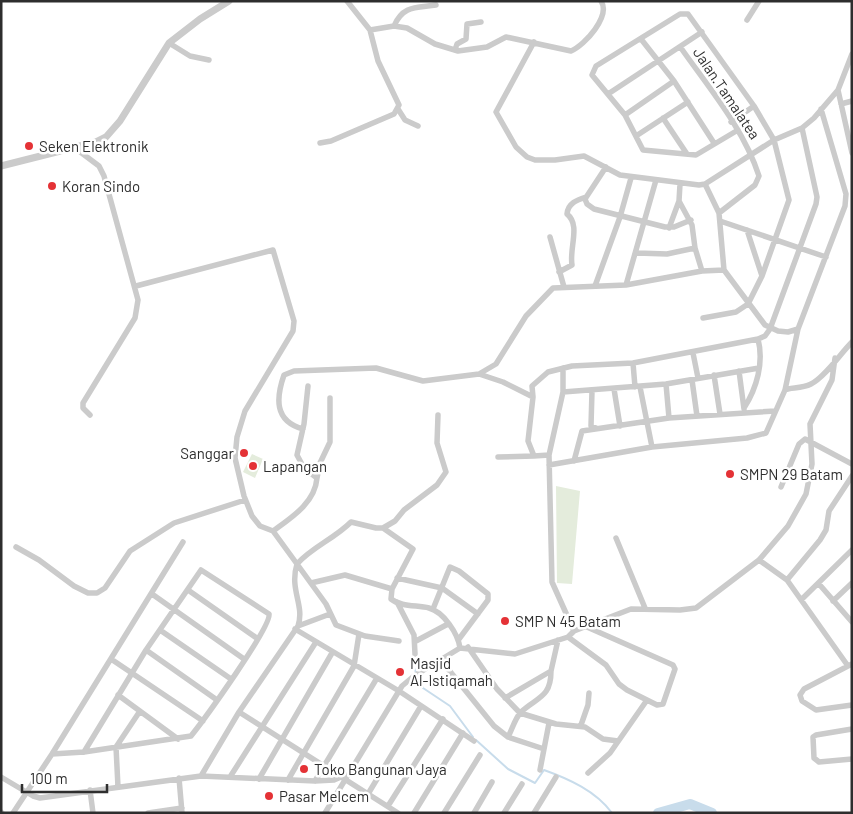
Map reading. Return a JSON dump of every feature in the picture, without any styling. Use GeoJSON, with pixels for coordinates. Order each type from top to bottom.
{"type":"FeatureCollection","features":[{"type":"Feature","properties":{"kind":"street"},"geometry":{"type":"LineString","coordinates":[[1,166],[96,142],[114,130],[169,43],[229,1]]}},
{"type":"Feature","properties":{"kind":"street"},"geometry":{"type":"LineString","coordinates":[[347,1],[370,30],[378,61],[404,120],[418,126]]}},
{"type":"Feature","properties":{"kind":"street"},"geometry":{"type":"LineString","coordinates":[[370,30],[394,26],[408,28],[435,44],[458,51],[486,46],[506,37],[567,51],[577,48],[589,38],[603,14],[604,6],[601,1]]}},
{"type":"Feature","properties":{"kind":"street"},"geometry":{"type":"LineString","coordinates":[[747,20],[759,1]]}},
{"type":"Feature","properties":{"kind":"street"},"geometry":{"type":"LineString","coordinates":[[394,26],[398,16],[405,10],[436,5]]}},
{"type":"Feature","properties":{"kind":"street"},"geometry":{"type":"LineString","coordinates":[[703,318],[736,312],[748,304],[762,276],[789,200],[774,140],[754,106],[694,20],[684,13],[592,70],[592,75],[625,115],[644,150],[687,154],[700,153],[738,130]]}},
{"type":"Feature","properties":{"kind":"street"},"geometry":{"type":"LineString","coordinates":[[455,50],[457,44],[466,39],[467,24],[481,22]]}},
{"type":"Feature","properties":{"kind":"street"},"geometry":{"type":"LineString","coordinates":[[608,94],[681,48],[702,32]]}},
{"type":"Feature","properties":{"kind":"street"},"geometry":{"type":"LineString","coordinates":[[641,39],[674,81],[714,143]]}},
{"type":"Feature","properties":{"kind":"street"},"geometry":{"type":"LineString","coordinates":[[534,42],[497,106],[496,116],[516,147],[535,160],[555,160],[584,156],[631,178],[680,184],[705,184],[751,153],[774,140],[802,128],[838,90],[852,54]]}},
{"type":"Feature","properties":{"kind":"street"},"geometry":{"type":"LineString","coordinates":[[169,43],[190,56],[209,60]]}},
{"type":"Feature","properties":{"kind":"street","name":"Jalan.Tamalatea"},"geometry":{"type":"LineString","coordinates":[[681,48],[738,130],[751,153],[759,176],[756,183],[719,213]]}},
{"type":"Feature","properties":{"kind":"street"},"geometry":{"type":"LineString","coordinates":[[625,115],[674,81]]}},
{"type":"Feature","properties":{"kind":"street"},"geometry":{"type":"LineString","coordinates":[[838,90],[852,153]]}},
{"type":"Feature","properties":{"kind":"street"},"geometry":{"type":"LineString","coordinates":[[841,104],[852,101]]}},
{"type":"Feature","properties":{"kind":"street"},"geometry":{"type":"LineString","coordinates":[[636,136],[688,102]]}},
{"type":"Feature","properties":{"kind":"street"},"geometry":{"type":"LineString","coordinates":[[732,122],[754,106]]}},
{"type":"Feature","properties":{"kind":"street"},"geometry":{"type":"LineString","coordinates":[[320,143],[331,141],[394,114],[398,109]]}},
{"type":"Feature","properties":{"kind":"street"},"geometry":{"type":"LineString","coordinates":[[548,465],[652,447],[762,434],[769,430],[785,390],[798,329],[845,206],[846,194],[821,110]]}},
{"type":"Feature","properties":{"kind":"street"},"geometry":{"type":"LineString","coordinates":[[663,118],[687,154]]}},
{"type":"Feature","properties":{"kind":"street"},"geometry":{"type":"LineString","coordinates":[[534,456],[528,441],[533,396],[532,386],[539,378],[564,368],[633,363],[758,340],[765,336],[770,329],[814,211],[817,197],[802,128]]}},
{"type":"Feature","properties":{"kind":"street"},"geometry":{"type":"LineString","coordinates":[[76,148],[99,166],[104,176],[136,286],[138,300],[135,318],[83,403],[83,408],[90,415]]}},
{"type":"Feature","properties":{"kind":"street"},"geometry":{"type":"LineString","coordinates":[[559,272],[572,265],[572,240],[576,229],[572,217],[567,214],[568,209],[572,203],[586,197],[606,167]]}},
{"type":"Feature","properties":{"kind":"street"},"geometry":{"type":"LineString","coordinates":[[595,286],[620,217],[631,178]]}},
{"type":"Feature","properties":{"kind":"street"},"geometry":{"type":"LineString","coordinates":[[626,285],[637,253],[656,180]]}},
{"type":"Feature","properties":{"kind":"street"},"geometry":{"type":"LineString","coordinates":[[669,228],[679,201],[680,184]]}},
{"type":"Feature","properties":{"kind":"street"},"geometry":{"type":"LineString","coordinates":[[705,184],[719,213],[724,270],[748,304],[770,329],[788,332],[798,329]]}},
{"type":"Feature","properties":{"kind":"street"},"geometry":{"type":"LineString","coordinates":[[586,197],[586,202],[594,209],[669,228],[691,220]]}},
{"type":"Feature","properties":{"kind":"street"},"geometry":{"type":"LineString","coordinates":[[679,201],[691,220],[695,248],[702,271]]}},
{"type":"Feature","properties":{"kind":"street"},"geometry":{"type":"LineString","coordinates":[[720,220],[826,257]]}},
{"type":"Feature","properties":{"kind":"street"},"geometry":{"type":"LineString","coordinates":[[747,230],[762,276]]}},
{"type":"Feature","properties":{"kind":"street"},"geometry":{"type":"LineString","coordinates":[[550,236],[564,286]]}},
{"type":"Feature","properties":{"kind":"street"},"geometry":{"type":"LineString","coordinates":[[637,253],[667,254],[695,248]]}},
{"type":"Feature","properties":{"kind":"street"},"geometry":{"type":"LineString","coordinates":[[136,286],[273,250],[294,325],[245,411],[237,437],[235,458],[245,500],[252,516],[260,526],[272,531],[311,583],[326,604],[336,625],[359,634],[399,641]]}},
{"type":"Feature","properties":{"kind":"street"},"geometry":{"type":"LineString","coordinates":[[479,374],[500,359],[514,334],[537,302],[553,288],[564,286],[626,285],[702,271],[724,270]]}},
{"type":"Feature","properties":{"kind":"street"},"geometry":{"type":"LineString","coordinates":[[745,410],[759,368],[761,353],[758,340]]}},
{"type":"Feature","properties":{"kind":"street"},"geometry":{"type":"LineString","coordinates":[[785,390],[787,388],[801,389],[813,383],[852,342]]}},
{"type":"Feature","properties":{"kind":"street"},"geometry":{"type":"LineString","coordinates":[[693,353],[697,416]]}},
{"type":"Feature","properties":{"kind":"street"},"geometry":{"type":"LineString","coordinates":[[325,812],[343,778],[399,691],[417,674],[440,659],[460,648],[468,647],[497,653],[515,654],[568,637],[574,631],[623,611],[645,608],[680,610],[696,608],[759,560],[788,526],[806,494],[812,464],[809,440],[811,418],[832,380],[835,358]]}},
{"type":"Feature","properties":{"kind":"street"},"geometry":{"type":"LineString","coordinates":[[633,363],[652,447]]}},
{"type":"Feature","properties":{"kind":"street"},"geometry":{"type":"LineString","coordinates":[[303,429],[287,419],[279,410],[280,390],[284,375],[294,371],[376,368],[423,381],[479,374],[503,382],[533,396]]}},
{"type":"Feature","properties":{"kind":"street"},"geometry":{"type":"LineString","coordinates":[[564,368],[563,392],[548,465],[552,582],[574,631]]}},
{"type":"Feature","properties":{"kind":"street"},"geometry":{"type":"LineString","coordinates":[[563,392],[614,390],[666,384],[759,368]]}},
{"type":"Feature","properties":{"kind":"street"},"geometry":{"type":"LineString","coordinates":[[740,371],[745,410]]}},
{"type":"Feature","properties":{"kind":"street"},"geometry":{"type":"LineString","coordinates":[[714,375],[720,414]]}},
{"type":"Feature","properties":{"kind":"street"},"geometry":{"type":"LineString","coordinates":[[666,384],[669,418]]}},
{"type":"Feature","properties":{"kind":"street"},"geometry":{"type":"LineString","coordinates":[[308,386],[303,429],[297,448],[299,462],[317,478]]}},
{"type":"Feature","properties":{"kind":"street"},"geometry":{"type":"LineString","coordinates":[[614,390],[620,426]]}},
{"type":"Feature","properties":{"kind":"street"},"geometry":{"type":"LineString","coordinates":[[592,391],[591,426],[596,428]]}},
{"type":"Feature","properties":{"kind":"street"},"geometry":{"type":"LineString","coordinates":[[272,531],[303,507],[314,491],[320,463],[330,442],[330,398]]}},
{"type":"Feature","properties":{"kind":"street"},"geometry":{"type":"LineString","coordinates":[[574,461],[580,433],[596,428],[745,410],[775,412]]}},
{"type":"Feature","properties":{"kind":"street"},"geometry":{"type":"LineString","coordinates":[[201,776],[239,712],[300,619],[293,577],[297,564],[305,554],[329,542],[351,522],[383,528],[395,521],[404,510],[437,485],[445,474],[437,443],[438,414]]}},
{"type":"Feature","properties":{"kind":"street"},"geometry":{"type":"LineString","coordinates":[[781,487],[802,440],[809,440],[852,464]]}},
{"type":"Feature","properties":{"kind":"street"},"geometry":{"type":"LineString","coordinates":[[498,457],[549,455]]}},
{"type":"Feature","properties":{"kind":"street"},"geometry":{"type":"LineString","coordinates":[[787,580],[820,540],[826,530],[829,512],[852,476]]}},
{"type":"Feature","properties":{"kind":"street"},"geometry":{"type":"LineString","coordinates":[[16,547],[39,560],[74,586],[88,593],[97,592],[105,588],[130,551],[174,523],[245,500]]}},
{"type":"Feature","properties":{"kind":"street"},"geometry":{"type":"LineString","coordinates":[[383,528],[413,549],[392,589],[391,599],[397,602],[433,609],[448,624],[459,639],[460,648]]}},
{"type":"Feature","properties":{"kind":"street"},"geometry":{"type":"LineString","coordinates":[[616,538],[645,608]]}},
{"type":"Feature","properties":{"kind":"street"},"geometry":{"type":"LineString","coordinates":[[12,813],[52,754],[183,542]]}},
{"type":"Feature","properties":{"kind":"street"},"geometry":{"type":"LineString","coordinates":[[802,599],[852,550]]}},
{"type":"Feature","properties":{"kind":"street"},"geometry":{"type":"LineString","coordinates":[[759,560],[787,580],[850,665],[804,689],[800,695],[802,702],[816,710],[852,705]]}},
{"type":"Feature","properties":{"kind":"street"},"geometry":{"type":"LineString","coordinates":[[433,609],[450,567],[462,573],[489,596],[459,639]]}},
{"type":"Feature","properties":{"kind":"street"},"geometry":{"type":"LineString","coordinates":[[52,754],[84,752],[191,736],[258,639],[270,620],[269,614],[202,570],[146,650],[84,752]]}},
{"type":"Feature","properties":{"kind":"street"},"geometry":{"type":"LineString","coordinates":[[311,583],[345,575],[392,589]]}},
{"type":"Feature","properties":{"kind":"street"},"geometry":{"type":"LineString","coordinates":[[397,578],[442,588],[478,614]]}},
{"type":"Feature","properties":{"kind":"street"},"geometry":{"type":"LineString","coordinates":[[833,601],[852,583]]}},
{"type":"Feature","properties":{"kind":"street"},"geometry":{"type":"LineString","coordinates":[[818,584],[851,619]]}},
{"type":"Feature","properties":{"kind":"street"},"geometry":{"type":"LineString","coordinates":[[188,590],[258,639]]}},
{"type":"Feature","properties":{"kind":"street"},"geometry":{"type":"LineString","coordinates":[[152,594],[244,660]]}},
{"type":"Feature","properties":{"kind":"street"},"geometry":{"type":"LineString","coordinates":[[397,602],[416,641],[415,654]]}},
{"type":"Feature","properties":{"kind":"street"},"geometry":{"type":"LineString","coordinates":[[296,627],[330,614]]}},
{"type":"Feature","properties":{"kind":"street"},"geometry":{"type":"LineString","coordinates":[[416,641],[448,624]]}},
{"type":"Feature","properties":{"kind":"street"},"geometry":{"type":"LineString","coordinates":[[296,627],[332,653],[399,691],[474,741]]}},
{"type":"Feature","properties":{"kind":"street"},"geometry":{"type":"LineString","coordinates":[[568,637],[606,666],[619,684],[627,690],[660,706],[663,704],[674,667],[587,627]]}},
{"type":"Feature","properties":{"kind":"street"},"geometry":{"type":"LineString","coordinates":[[160,630],[231,679]]}},
{"type":"Feature","properties":{"kind":"street"},"geometry":{"type":"LineString","coordinates":[[288,780],[303,751],[354,666],[359,634]]}},
{"type":"Feature","properties":{"kind":"street"},"geometry":{"type":"LineString","coordinates":[[508,737],[520,713],[546,693],[558,640]]}},
{"type":"Feature","properties":{"kind":"street"},"geometry":{"type":"LineString","coordinates":[[230,777],[316,642]]}},
{"type":"Feature","properties":{"kind":"street"},"geometry":{"type":"LineString","coordinates":[[468,647],[504,698],[520,713],[549,723],[580,725],[603,739],[618,741]]}},
{"type":"Feature","properties":{"kind":"street"},"geometry":{"type":"LineString","coordinates":[[146,650],[217,700]]}},
{"type":"Feature","properties":{"kind":"street"},"geometry":{"type":"LineString","coordinates":[[259,779],[332,653]]}},
{"type":"Feature","properties":{"kind":"street"},"geometry":{"type":"LineString","coordinates":[[111,659],[203,720]]}},
{"type":"Feature","properties":{"kind":"street"},"geometry":{"type":"LineString","coordinates":[[440,659],[464,686],[484,716],[508,737],[544,749]]}},
{"type":"Feature","properties":{"kind":"street"},"geometry":{"type":"LineString","coordinates":[[504,698],[551,672]]}},
{"type":"Feature","properties":{"kind":"street"},"geometry":{"type":"LineString","coordinates":[[315,781],[377,678]]}},
{"type":"Feature","properties":{"kind":"street"},"geometry":{"type":"LineString","coordinates":[[580,725],[588,705],[589,693]]}},
{"type":"Feature","properties":{"kind":"street"},"geometry":{"type":"LineString","coordinates":[[118,696],[178,739]]}},
{"type":"Feature","properties":{"kind":"street"},"geometry":{"type":"LineString","coordinates":[[588,773],[603,761],[647,700]]}},
{"type":"Feature","properties":{"kind":"street"},"geometry":{"type":"LineString","coordinates":[[368,794],[422,706]]}},
{"type":"Feature","properties":{"kind":"street"},"geometry":{"type":"LineString","coordinates":[[118,787],[116,747],[140,711]]}},
{"type":"Feature","properties":{"kind":"street"},"geometry":{"type":"LineString","coordinates":[[239,712],[324,764],[398,813]]}},
{"type":"Feature","properties":{"kind":"street"},"geometry":{"type":"LineString","coordinates":[[388,806],[443,719]]}},
{"type":"Feature","properties":{"kind":"street"},"geometry":{"type":"LineString","coordinates":[[540,770],[549,723]]}},
{"type":"Feature","properties":{"kind":"street"},"geometry":{"type":"LineString","coordinates":[[852,729],[816,735],[813,737],[812,745],[814,758],[818,762],[852,759]]}},
{"type":"Feature","properties":{"kind":"street"},"geometry":{"type":"LineString","coordinates":[[414,813],[463,732]]}},
{"type":"Feature","properties":{"kind":"street"},"geometry":{"type":"LineString","coordinates":[[444,813],[480,755]]}},
{"type":"Feature","properties":{"kind":"street"},"geometry":{"type":"LineString","coordinates":[[1,777],[26,793],[40,798],[201,776],[315,781],[343,778]]}},
{"type":"Feature","properties":{"kind":"street"},"geometry":{"type":"LineString","coordinates":[[534,813],[556,776]]}},
{"type":"Feature","properties":{"kind":"street"},"geometry":{"type":"LineString","coordinates":[[148,813],[182,811],[179,778]]}},
{"type":"Feature","properties":{"kind":"street"},"geometry":{"type":"LineString","coordinates":[[474,813],[492,782]]}},
{"type":"Feature","properties":{"kind":"street"},"geometry":{"type":"LineString","coordinates":[[504,813],[522,784]]}},
{"type":"Feature","properties":{"kind":"street"},"geometry":{"type":"LineString","coordinates":[[90,790],[93,813]]}},
{"type":"Feature","properties":{"kind":"green space","name":"Lapangan"},"geometry":{"type":"Polygon","coordinates":[[[252,454],[263,459],[255,478],[243,472],[252,454]]]}},
{"type":"Feature","properties":{"kind":"green space"},"geometry":{"type":"Polygon","coordinates":[[[556,486],[580,491],[572,584],[557,583],[556,486]]]}},
{"type":"Feature","properties":{"kind":"waterway"},"geometry":{"type":"LineString","coordinates":[[410,659],[423,688],[450,706],[473,737]]}},
{"type":"Feature","properties":{"kind":"waterway"},"geometry":{"type":"LineString","coordinates":[[476,740],[508,769],[535,783],[544,770],[563,777],[590,792],[606,805],[612,813]]}},
{"type":"Feature","properties":{"kind":"waterway"},"geometry":{"type":"LineString","coordinates":[[658,813],[690,804],[712,813]]}},
{"type":"Feature","properties":{"kind":"place","name":"Seken Elektronik"},"geometry":{"type":"Point","coordinates":[29,146]}},
{"type":"Feature","properties":{"kind":"place","name":"Koran Sindo"},"geometry":{"type":"Point","coordinates":[52,186]}},
{"type":"Feature","properties":{"kind":"place","name":"Sanggar"},"geometry":{"type":"Point","coordinates":[244,453]}},
{"type":"Feature","properties":{"kind":"place","name":"Lapangan"},"geometry":{"type":"Point","coordinates":[253,466]}},
{"type":"Feature","properties":{"kind":"place","name":"SMPN 29 Batam"},"geometry":{"type":"Point","coordinates":[730,474]}},
{"type":"Feature","properties":{"kind":"place","name":"SMP N 45 Batam"},"geometry":{"type":"Point","coordinates":[505,621]}},
{"type":"Feature","properties":{"kind":"place","name":"Masjid Al-Istiqamah"},"geometry":{"type":"Point","coordinates":[400,672]}},
{"type":"Feature","properties":{"kind":"place","name":"Toko Bangunan Jaya"},"geometry":{"type":"Point","coordinates":[304,769]}},
{"type":"Feature","properties":{"kind":"place","name":"Pasar Melcem"},"geometry":{"type":"Point","coordinates":[269,796]}}]}
